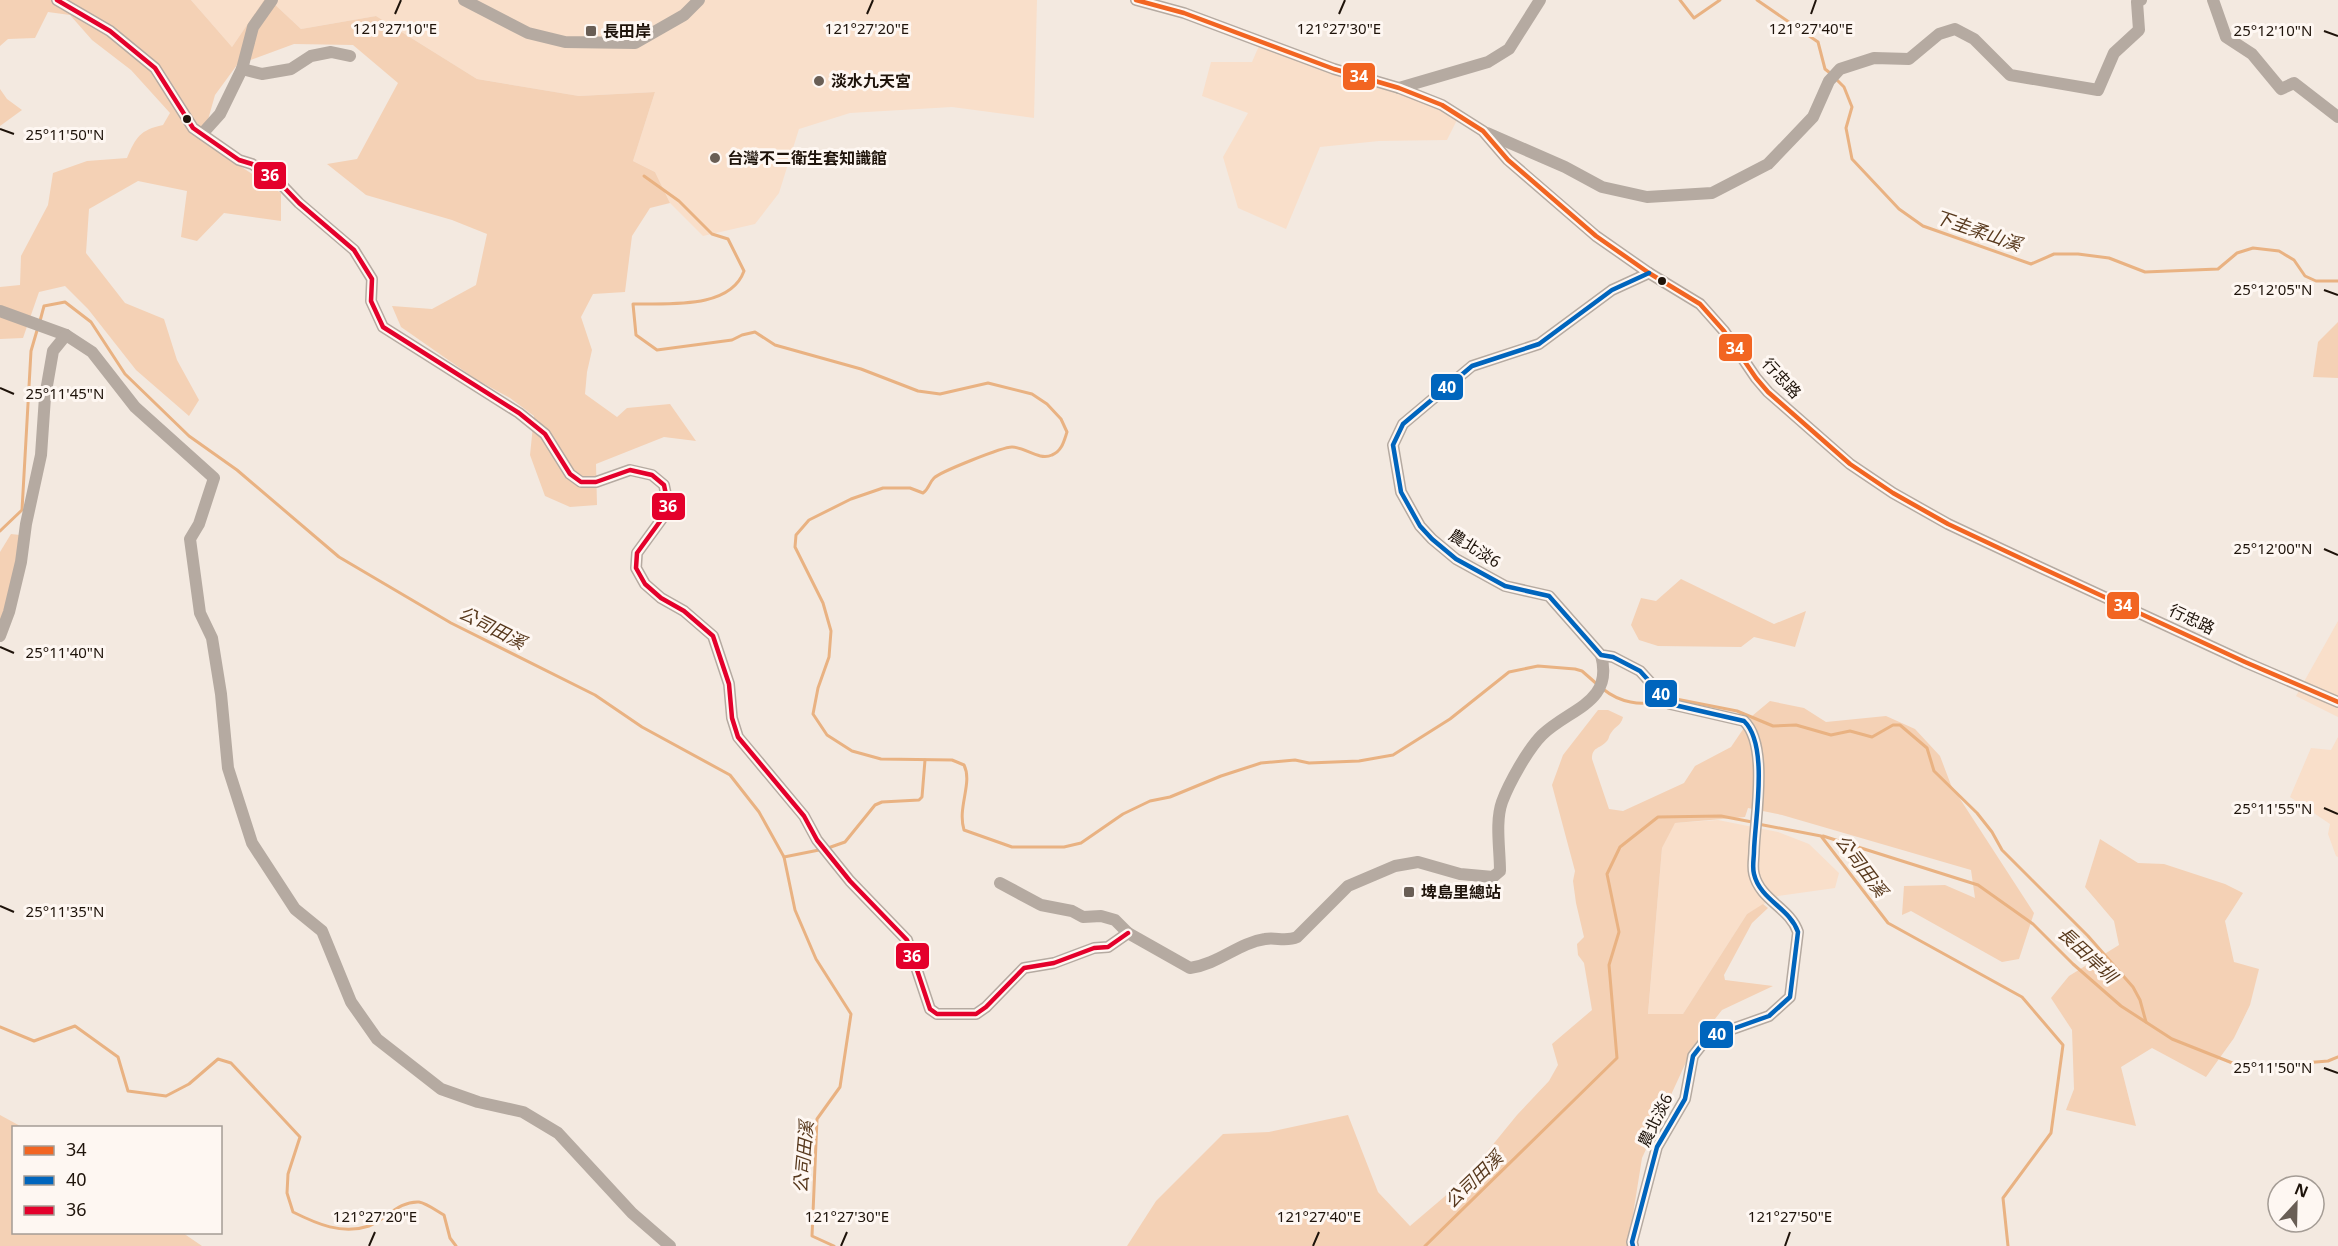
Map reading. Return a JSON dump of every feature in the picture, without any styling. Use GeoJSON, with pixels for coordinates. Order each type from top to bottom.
{"type":"FeatureCollection","features":[{"type":"Feature","properties":{"kind":"street"},"geometry":{"type":"LineString","coordinates":[[57,0],[110,32],[155,68],[180,106],[187,122],[239,160],[252,164],[278,180],[299,203],[354,250],[372,279],[371,301],[383,327],[519,413],[545,434],[570,474],[581,482],[596,482],[630,470],[652,475],[664,485],[669,509],[637,553],[636,568],[645,584],[662,598],[684,610],[713,636],[729,684],[732,718],[738,737],[804,816],[817,840],[850,881],[908,940],[930,1009],[937,1014],[976,1014],[986,1007],[1024,968],[1054,963],[1094,948],[1108,947],[1128,933]]}},
{"type":"Feature","properties":{"kind":"street"},"geometry":{"type":"LineString","coordinates":[[202,134],[220,114],[242,69],[253,27],[272,0]]}},
{"type":"Feature","properties":{"kind":"street"},"geometry":{"type":"LineString","coordinates":[[464,0],[528,33],[565,42],[635,43],[684,15],[699,0]]}},
{"type":"Feature","properties":{"kind":"street","name":"行忠路"},"geometry":{"type":"LineString","coordinates":[[1136,0],[1184,12],[1334,69],[1399,88],[1442,105],[1483,131],[1508,160],[1596,236],[1649,273],[1700,304],[1724,331],[1768,392],[1850,464],[1893,493],[1948,524],[2033,564],[2245,662],[2338,702]]}},
{"type":"Feature","properties":{"kind":"street"},"geometry":{"type":"LineString","coordinates":[[1399,88],[1488,62],[1509,49],[1540,0]]}},
{"type":"Feature","properties":{"kind":"street"},"geometry":{"type":"LineString","coordinates":[[1483,131],[1565,167],[1602,187],[1647,198],[1712,193],[1768,164],[1813,117],[1829,81],[1840,69],[1874,57],[1909,59],[1940,34],[1955,29],[1974,39],[2010,75],[2098,90],[2114,53],[2139,30],[2137,2],[2141,0]]}},
{"type":"Feature","properties":{"kind":"street"},"geometry":{"type":"LineString","coordinates":[[2213,0],[2226,37],[2252,54],[2281,89],[2294,83],[2338,117]]}},
{"type":"Feature","properties":{"kind":"street"},"geometry":{"type":"LineString","coordinates":[[242,69],[262,74],[291,69],[311,56],[331,52],[350,56]]}},
{"type":"Feature","properties":{"kind":"street","name":"農北淡6"},"geometry":{"type":"LineString","coordinates":[[1633,1246],[1632,1242],[1657,1147],[1685,1099],[1693,1056],[1707,1038],[1769,1016],[1790,997],[1798,932],[1795,922],[1763,893],[1754,874],[1759,772],[1751,728],[1744,721],[1665,699],[1640,671],[1613,657],[1601,655],[1549,596],[1505,586],[1456,559],[1432,540],[1420,526],[1401,492],[1393,445],[1403,424],[1472,366],[1539,344],[1611,290],[1649,273]]}},
{"type":"Feature","properties":{"kind":"street"},"geometry":{"type":"LineString","coordinates":[[0,311],[66,335],[92,352],[135,407],[214,478],[199,524],[190,539],[200,613],[212,638],[221,694],[228,768],[252,843],[294,909],[322,932],[351,1002],[377,1039],[441,1089],[478,1102],[523,1112],[558,1133],[632,1213],[670,1246]]}},
{"type":"Feature","properties":{"kind":"street"},"geometry":{"type":"LineString","coordinates":[[0,636],[9,612],[21,562],[26,524],[41,455],[45,397],[53,351],[66,335]]}},
{"type":"Feature","properties":{"kind":"street"},"geometry":{"type":"LineString","coordinates":[[1000,883],[1041,905],[1072,911],[1083,918],[1101,916],[1115,920],[1128,933],[1190,968],[1217,961],[1248,943],[1266,938],[1289,941],[1297,937],[1348,886],[1395,866],[1419,862],[1460,874],[1493,877],[1500,871],[1499,814],[1515,776],[1542,736],[1598,693],[1604,681],[1605,669],[1601,655]]}},
{"type":"Feature","properties":{"kind":"shaded area"},"geometry":{"type":"Polygon","coordinates":[[[0,0],[191,0],[232,47],[264,0],[270,0],[301,29],[376,16],[477,79],[579,96],[655,92],[633,161],[655,172],[670,203],[650,208],[632,236],[625,292],[593,294],[581,317],[592,350],[585,394],[617,417],[627,408],[670,404],[696,441],[664,437],[596,464],[597,505],[570,507],[545,496],[530,455],[534,416],[401,327],[392,306],[432,309],[476,285],[487,234],[452,220],[366,195],[327,164],[357,159],[398,83],[353,45],[294,44],[237,65],[215,95],[202,141],[281,193],[281,221],[224,213],[197,241],[181,237],[187,191],[138,181],[89,209],[86,253],[125,303],[164,319],[177,360],[199,400],[189,416],[136,370],[88,309],[65,286],[39,292],[23,338],[0,339],[0,287],[20,285],[21,256],[48,205],[53,173],[87,161],[127,158],[140,136],[149,129],[163,125],[170,113],[131,70],[92,40],[70,15],[48,12],[35,38],[8,39],[0,46],[0,0]]]}},
{"type":"Feature","properties":{"kind":"shaded area"},"geometry":{"type":"Polygon","coordinates":[[[191,0],[264,0],[232,47],[191,0]]]}},
{"type":"Feature","properties":{"kind":"shaded area"},"geometry":{"type":"Polygon","coordinates":[[[270,0],[1037,0],[1034,118],[952,107],[850,113],[799,129],[779,193],[755,224],[703,236],[670,203],[655,172],[633,161],[655,92],[579,96],[477,79],[376,16],[301,29],[270,0]]]}},
{"type":"Feature","properties":{"kind":"shaded area"},"geometry":{"type":"Polygon","coordinates":[[[1262,39],[1385,79],[1458,118],[1447,140],[1379,141],[1320,147],[1286,229],[1238,208],[1223,157],[1248,113],[1202,96],[1211,62],[1252,62],[1262,39]]]}},
{"type":"Feature","properties":{"kind":"shaded area"},"geometry":{"type":"Polygon","coordinates":[[[0,89],[7,99],[22,110],[0,126],[0,89]]]}},
{"type":"Feature","properties":{"kind":"shaded area"},"geometry":{"type":"Polygon","coordinates":[[[2338,322],[2338,378],[2313,377],[2318,342],[2338,322]]]}},
{"type":"Feature","properties":{"kind":"shaded area"},"geometry":{"type":"Polygon","coordinates":[[[11,534],[20,535],[21,545],[0,626],[0,552],[11,534]]]}},
{"type":"Feature","properties":{"kind":"shaded area"},"geometry":{"type":"Polygon","coordinates":[[[1681,579],[1774,624],[1806,611],[1795,647],[1754,637],[1741,647],[1658,646],[1639,640],[1631,625],[1641,598],[1656,601],[1681,579]]]}},
{"type":"Feature","properties":{"kind":"shaded area"},"geometry":{"type":"Polygon","coordinates":[[[2338,621],[2338,717],[2296,696],[2338,621]]]}},
{"type":"Feature","properties":{"kind":"shaded area"},"geometry":{"type":"Polygon","coordinates":[[[1770,701],[1804,708],[1826,722],[1886,716],[1915,729],[1940,756],[1951,785],[2034,913],[2019,959],[2002,962],[1911,911],[1902,915],[1904,886],[1945,885],[1975,898],[1971,870],[1782,815],[1748,808],[1745,817],[1675,823],[1662,848],[1648,1014],[1683,1014],[1747,914],[1763,904],[1768,908],[1752,923],[1724,975],[1725,980],[1773,986],[1722,1010],[1693,1047],[1642,1158],[1628,1246],[1127,1246],[1156,1201],[1223,1134],[1269,1132],[1348,1115],[1378,1192],[1410,1226],[1464,1180],[1517,1115],[1549,1081],[1558,1065],[1552,1044],[1592,1010],[1584,963],[1578,955],[1577,944],[1584,937],[1573,881],[1575,871],[1552,785],[1563,755],[1598,710],[1608,710],[1623,717],[1607,741],[1595,750],[1592,759],[1609,809],[1623,811],[1684,783],[1695,766],[1731,747],[1752,716],[1770,701]]]}},
{"type":"Feature","properties":{"kind":"shaded area"},"geometry":{"type":"Polygon","coordinates":[[[2338,737],[2338,857],[2328,834],[2330,824],[2290,797],[2311,748],[2331,750],[2338,737]]]}},
{"type":"Feature","properties":{"kind":"shaded area"},"geometry":{"type":"Polygon","coordinates":[[[1718,820],[1778,832],[1809,844],[1839,873],[1835,888],[1778,896],[1747,914],[1683,1014],[1648,1015],[1662,848],[1674,823],[1718,820]]]}},
{"type":"Feature","properties":{"kind":"shaded area"},"geometry":{"type":"Polygon","coordinates":[[[2100,839],[2138,863],[2164,864],[2225,884],[2243,893],[2225,921],[2234,962],[2259,969],[2250,1005],[2234,1038],[2206,1077],[2152,1048],[2121,1067],[2136,1126],[2066,1110],[2074,1089],[2072,1030],[2051,998],[2069,976],[2119,945],[2114,921],[2085,887],[2100,839]]]}},
{"type":"Feature","properties":{"kind":"shaded area"},"geometry":{"type":"Polygon","coordinates":[[[0,1115],[20,1126],[12,1126],[12,1234],[184,1234],[202,1246],[0,1246],[0,1115]]]}},
{"type":"Feature","properties":{"kind":"waterway","name":"下圭柔山溪"},"geometry":{"type":"LineString","coordinates":[[1680,0],[1694,18],[1720,0]]}},
{"type":"Feature","properties":{"kind":"waterway","name":"下圭柔山溪"},"geometry":{"type":"LineString","coordinates":[[1757,0],[1818,42],[1825,69],[1830,73]]}},
{"type":"Feature","properties":{"kind":"waterway","name":"下圭柔山溪"},"geometry":{"type":"LineString","coordinates":[[1835,78],[1844,87],[1852,107],[1846,128],[1852,159],[1899,209],[1923,226],[2031,264],[2054,254],[2078,254],[2109,258],[2145,272],[2218,269],[2237,253],[2253,248],[2279,251],[2294,260],[2305,276],[2316,281],[2338,281]]}},
{"type":"Feature","properties":{"kind":"waterway"},"geometry":{"type":"LineString","coordinates":[[644,176],[679,201],[712,234],[728,239],[744,271],[737,284],[712,298],[696,302],[633,304],[636,335],[657,350],[732,340],[755,332],[775,345],[861,369],[918,391],[940,394],[988,383],[1032,394],[1047,404],[1061,419],[1067,432],[1064,442],[1052,455],[1042,456],[1012,447],[996,451],[939,475],[923,493],[910,488],[883,488],[851,499],[809,520],[796,535],[795,547],[823,603],[831,631],[829,657],[818,688],[813,714],[827,735],[852,751],[881,759],[952,760],[964,765],[967,780],[962,813],[964,830],[1012,847],[1064,847],[1081,843],[1123,814],[1150,801],[1170,797],[1221,776],[1261,763],[1295,760],[1309,763],[1359,761],[1393,755],[1450,719],[1509,672],[1538,666],[1575,669],[1582,671],[1598,685]]}},
{"type":"Feature","properties":{"kind":"waterway","name":"公司田溪"},"geometry":{"type":"LineString","coordinates":[[40,321],[44,306],[65,302],[91,322],[125,374],[189,436],[237,470],[339,557],[451,623],[595,695],[642,727],[730,775],[759,812],[784,857],[795,910],[816,959],[851,1014],[840,1087],[817,1119],[812,1236],[834,1246]]}},
{"type":"Feature","properties":{"kind":"waterway","name":"公司田溪"},"geometry":{"type":"LineString","coordinates":[[0,531],[22,510],[31,351],[38,327]]}},
{"type":"Feature","properties":{"kind":"waterway"},"geometry":{"type":"LineString","coordinates":[[1603,689],[1630,702],[1646,703],[1661,700]]}},
{"type":"Feature","properties":{"kind":"waterway"},"geometry":{"type":"LineString","coordinates":[[1676,699],[1737,711],[1773,726],[1796,725],[1831,735],[1850,731],[1872,737],[1893,725],[1900,725],[1927,748],[1934,771],[1977,813],[2002,850],[2088,936],[2133,987],[2140,1000],[2146,1022]]}},
{"type":"Feature","properties":{"kind":"waterway"},"geometry":{"type":"LineString","coordinates":[[828,848],[845,842],[875,805],[882,802],[919,800],[922,797],[925,760]]}},
{"type":"Feature","properties":{"kind":"waterway","name":"公司田溪"},"geometry":{"type":"LineString","coordinates":[[1425,1246],[1617,1058],[1609,965],[1619,932],[1607,874],[1620,847],[1658,817],[1721,816],[1752,822]]}},
{"type":"Feature","properties":{"kind":"waterway","name":"公司田溪"},"geometry":{"type":"LineString","coordinates":[[1758,824],[1821,836],[1888,923],[2022,997],[2063,1045],[2051,1133],[2003,1198],[2008,1246]]}},
{"type":"Feature","properties":{"kind":"waterway","name":"長田岸圳"},"geometry":{"type":"LineString","coordinates":[[1823,836],[1978,885],[2033,924],[2073,964],[2121,1006],[2172,1039],[2245,1068],[2328,1061],[2338,1057]]}},
{"type":"Feature","properties":{"kind":"waterway"},"geometry":{"type":"LineString","coordinates":[[784,857],[819,850]]}},
{"type":"Feature","properties":{"kind":"waterway"},"geometry":{"type":"LineString","coordinates":[[0,1027],[34,1041],[75,1026],[118,1057],[128,1091],[166,1096],[189,1084],[218,1059],[231,1063],[300,1137],[288,1174],[287,1193],[293,1212],[320,1224],[349,1229],[369,1226],[405,1204],[419,1202],[444,1215],[450,1238],[456,1246]]}},
{"type":"Feature","properties":{"kind":"transit line","name":"36"},"geometry":{"type":"LineString","coordinates":[[57,0],[110,31],[155,68],[193,128],[239,160],[252,164],[277,180],[299,203],[354,250],[372,279],[371,301],[383,327],[519,413],[545,434],[570,474],[581,482],[596,482],[630,470],[652,475],[664,485],[669,509],[637,553],[636,568],[645,584],[661,598],[684,611],[713,636],[729,684],[732,718],[738,737],[804,816],[817,840],[850,881],[907,940],[930,1009],[937,1014],[976,1014],[986,1007],[1024,968],[1054,963],[1094,948],[1108,947],[1128,933]]}},
{"type":"Feature","properties":{"kind":"transit line","name":"34"},"geometry":{"type":"LineString","coordinates":[[1136,0],[1184,13],[1334,69],[1399,88],[1442,105],[1483,131],[1508,160],[1596,236],[1649,273],[1700,304],[1724,331],[1768,392],[1850,464],[1893,493],[1948,524],[2033,564],[2245,662],[2338,702]]}},
{"type":"Feature","properties":{"kind":"transit line","name":"40"},"geometry":{"type":"LineString","coordinates":[[1633,1246],[1632,1242],[1657,1147],[1685,1099],[1693,1056],[1707,1038],[1769,1016],[1790,997],[1798,932],[1789,916],[1762,891],[1753,871],[1759,783],[1756,747],[1752,732],[1744,721],[1670,704],[1640,671],[1613,657],[1601,655],[1549,596],[1505,586],[1456,559],[1420,526],[1401,492],[1393,445],[1403,424],[1472,366],[1539,344],[1612,290],[1649,273]]}},
{"type":"Feature","properties":{"kind":"place","name":"長田岸"},"geometry":{"type":"Point","coordinates":[591,31]}},
{"type":"Feature","properties":{"kind":"place","name":"淡水九天宮"},"geometry":{"type":"Point","coordinates":[819,81]}},
{"type":"Feature","properties":{"kind":"place","name":"台灣不二衛生套知識館"},"geometry":{"type":"Point","coordinates":[715,158]}},
{"type":"Feature","properties":{"kind":"place","name":"埤島里總站"},"geometry":{"type":"Point","coordinates":[1409,892]}}]}
